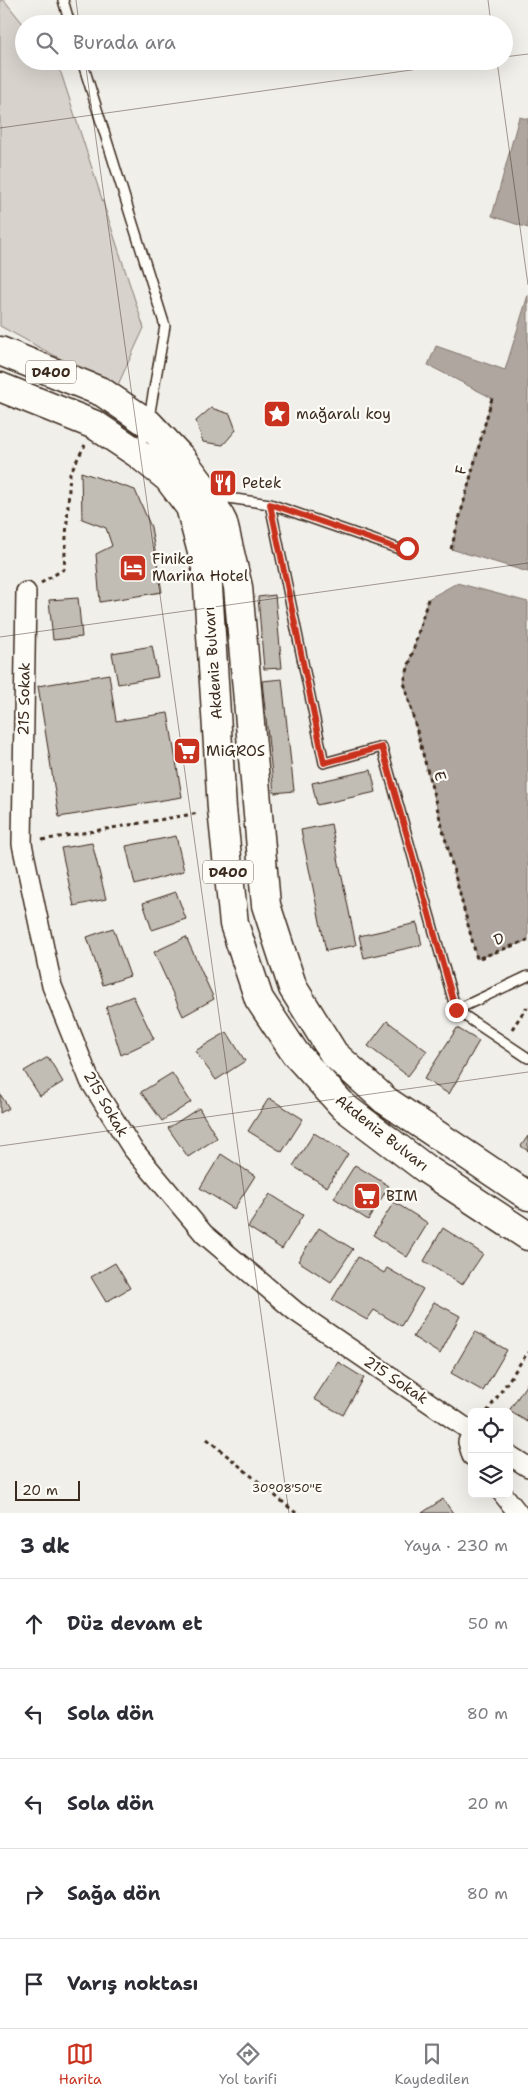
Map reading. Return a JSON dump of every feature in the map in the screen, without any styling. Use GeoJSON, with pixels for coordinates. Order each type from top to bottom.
{"type":"FeatureCollection","features":[{"type":"Feature","properties":{"kind":"highway","name":"Akdeniz Bulvarı"},"geometry":{"type":"LineString","coordinates":[[0,351],[102,392],[148,423],[181,458],[209,495],[223,523],[238,587],[266,905],[293,988],[334,1054],[385,1100],[528,1196]]}},
{"type":"Feature","properties":{"kind":"highway","name":"D400"},"geometry":{"type":"LineString","coordinates":[[0,387],[95,425]]}},
{"type":"Feature","properties":{"kind":"highway","name":"Akdeniz Bulvarı"},"geometry":{"type":"LineString","coordinates":[[95,425],[138,453],[168,478],[190,507],[206,571],[222,809],[234,924],[259,999],[294,1053],[344,1107],[426,1169],[528,1236]]}},
{"type":"Feature","properties":{"kind":"street","name":"215 Sokak"},"geometry":{"type":"LineString","coordinates":[[26,592],[22,844],[52,986],[90,1080],[132,1148],[204,1234],[295,1311],[468,1430]]}},
{"type":"Feature","properties":{"kind":"street"},"geometry":{"type":"LineString","coordinates":[[513,1458],[528,1467]]}},
{"type":"Feature","properties":{"kind":"street"},"geometry":{"type":"LineString","coordinates":[[506,1498],[518,1513]]}},
{"type":"Feature","properties":{"kind":"lane"},"geometry":{"type":"LineString","coordinates":[[63,0],[67,15]]}},
{"type":"Feature","properties":{"kind":"lane"},"geometry":{"type":"LineString","coordinates":[[85,70],[165,326],[148,423],[138,453]]}},
{"type":"Feature","properties":{"kind":"lane"},"geometry":{"type":"LineString","coordinates":[[209,495],[270,504],[408,552],[407,548]]}},
{"type":"Feature","properties":{"kind":"lane"},"geometry":{"type":"LineString","coordinates":[[270,504],[324,763],[382,747],[456,1010],[528,1058]]}},
{"type":"Feature","properties":{"kind":"lane"},"geometry":{"type":"LineString","coordinates":[[456,1010],[528,976]]}},
{"type":"Feature","properties":{"kind":"path","name":"F"},"geometry":{"type":"LineString","coordinates":[[451,549],[492,398]]}},
{"type":"Feature","properties":{"kind":"path"},"geometry":{"type":"LineString","coordinates":[[26,592],[64,569],[70,474],[95,425]]}},
{"type":"Feature","properties":{"kind":"path","name":"E"},"geometry":{"type":"LineString","coordinates":[[428,599],[404,682],[477,959]]}},
{"type":"Feature","properties":{"kind":"path"},"geometry":{"type":"LineString","coordinates":[[22,844],[222,809]]}},
{"type":"Feature","properties":{"kind":"path","name":"D"},"geometry":{"type":"LineString","coordinates":[[477,959],[528,940]]}},
{"type":"Feature","properties":{"kind":"path"},"geometry":{"type":"LineString","coordinates":[[503,1042],[526,1008],[528,1009]]}},
{"type":"Feature","properties":{"kind":"path"},"geometry":{"type":"LineString","coordinates":[[490,1408],[528,1352]]}},
{"type":"Feature","properties":{"kind":"path"},"geometry":{"type":"LineString","coordinates":[[207,1439],[296,1513]]}},
{"type":"Feature","properties":{"kind":"shaded area"},"geometry":{"type":"Polygon","coordinates":[[[0,0],[4,0],[16,15],[15,70],[59,70],[61,73],[144,328],[116,389],[0,326],[0,0]]]}},
{"type":"Feature","properties":{"kind":"shaded area"},"geometry":{"type":"Polygon","coordinates":[[[519,117],[528,119],[528,228],[492,216],[519,117]]]}},
{"type":"Feature","properties":{"kind":"shaded area"},"geometry":{"type":"Polygon","coordinates":[[[528,295],[528,572],[451,549],[492,398],[428,365],[436,346],[505,370],[528,295]]]}},
{"type":"Feature","properties":{"kind":"shaded area"},"geometry":{"type":"Polygon","coordinates":[[[457,583],[528,602],[528,940],[477,959],[404,682],[428,599],[457,583]]]}},
{"type":"Feature","properties":{"kind":"building"},"geometry":{"type":"Polygon","coordinates":[[[211,408],[230,414],[236,430],[223,445],[203,442],[196,421],[211,408]]]}},
{"type":"Feature","properties":{"kind":"building"},"geometry":{"type":"Polygon","coordinates":[[[81,472],[135,490],[151,527],[162,592],[100,602],[96,554],[112,546],[106,528],[82,519],[81,472]]]}},
{"type":"Feature","properties":{"kind":"building"},"geometry":{"type":"Polygon","coordinates":[[[275,595],[282,668],[264,669],[258,597],[275,595]]]}},
{"type":"Feature","properties":{"kind":"building"},"geometry":{"type":"Polygon","coordinates":[[[78,598],[82,637],[53,640],[49,600],[78,598]]]}},
{"type":"Feature","properties":{"kind":"building"},"geometry":{"type":"Polygon","coordinates":[[[152,646],[158,677],[118,684],[112,653],[152,646]]]}},
{"type":"Feature","properties":{"kind":"building"},"geometry":{"type":"Polygon","coordinates":[[[109,674],[116,721],[168,713],[182,797],[59,817],[38,686],[109,674]]]}},
{"type":"Feature","properties":{"kind":"building"},"geometry":{"type":"Polygon","coordinates":[[[282,679],[294,791],[274,793],[262,681],[282,679]]]}},
{"type":"Feature","properties":{"kind":"building"},"geometry":{"type":"Polygon","coordinates":[[[371,770],[376,792],[317,805],[312,783],[371,770]]]}},
{"type":"Feature","properties":{"kind":"building"},"geometry":{"type":"Polygon","coordinates":[[[331,824],[356,945],[326,951],[301,830],[331,824]]]}},
{"type":"Feature","properties":{"kind":"building"},"geometry":{"type":"Polygon","coordinates":[[[176,836],[184,871],[135,885],[126,846],[176,836]]]}},
{"type":"Feature","properties":{"kind":"building"},"geometry":{"type":"Polygon","coordinates":[[[92,843],[106,899],[74,906],[61,848],[92,843]]]}},
{"type":"Feature","properties":{"kind":"building"},"geometry":{"type":"Polygon","coordinates":[[[176,892],[186,919],[152,930],[143,903],[176,892]]]}},
{"type":"Feature","properties":{"kind":"building"},"geometry":{"type":"Polygon","coordinates":[[[417,923],[422,945],[364,958],[359,936],[417,923]]]}},
{"type":"Feature","properties":{"kind":"building"},"geometry":{"type":"Polygon","coordinates":[[[113,928],[130,976],[103,985],[87,937],[113,928]]]}},
{"type":"Feature","properties":{"kind":"building"},"geometry":{"type":"Polygon","coordinates":[[[186,937],[214,999],[183,1016],[154,952],[186,937]]]}},
{"type":"Feature","properties":{"kind":"building"},"geometry":{"type":"Polygon","coordinates":[[[133,996],[154,1039],[121,1055],[106,1007],[133,996]]]}},
{"type":"Feature","properties":{"kind":"building"},"geometry":{"type":"Polygon","coordinates":[[[387,1021],[427,1051],[408,1076],[368,1046],[387,1021]]]}},
{"type":"Feature","properties":{"kind":"building"},"geometry":{"type":"Polygon","coordinates":[[[457,1028],[479,1041],[449,1094],[424,1079],[457,1028]]]}},
{"type":"Feature","properties":{"kind":"building"},"geometry":{"type":"Polygon","coordinates":[[[227,1032],[245,1061],[216,1080],[195,1051],[227,1032]]]}},
{"type":"Feature","properties":{"kind":"building"},"geometry":{"type":"Polygon","coordinates":[[[48,1057],[63,1082],[40,1096],[24,1071],[48,1057]]]}},
{"type":"Feature","properties":{"kind":"building"},"geometry":{"type":"Polygon","coordinates":[[[172,1073],[191,1102],[162,1121],[141,1092],[172,1073]]]}},
{"type":"Feature","properties":{"kind":"building"},"geometry":{"type":"Polygon","coordinates":[[[0,1094],[9,1108],[0,1113],[0,1094]]]}},
{"type":"Feature","properties":{"kind":"building"},"geometry":{"type":"Polygon","coordinates":[[[269,1098],[303,1119],[282,1152],[248,1131],[269,1098]]]}},
{"type":"Feature","properties":{"kind":"building"},"geometry":{"type":"Polygon","coordinates":[[[199,1108],[217,1138],[188,1157],[168,1128],[199,1108]]]}},
{"type":"Feature","properties":{"kind":"building"},"geometry":{"type":"Polygon","coordinates":[[[314,1133],[348,1154],[327,1187],[293,1166],[314,1133]]]}},
{"type":"Feature","properties":{"kind":"building"},"geometry":{"type":"Polygon","coordinates":[[[528,1136],[528,1151],[521,1146],[528,1136]]]}},
{"type":"Feature","properties":{"kind":"building"},"geometry":{"type":"Polygon","coordinates":[[[221,1154],[255,1176],[234,1209],[200,1188],[221,1154]]]}},
{"type":"Feature","properties":{"kind":"building"},"geometry":{"type":"Polygon","coordinates":[[[355,1165],[389,1186],[368,1220],[334,1198],[355,1165]]]}},
{"type":"Feature","properties":{"kind":"building"},"geometry":{"type":"Polygon","coordinates":[[[270,1194],[303,1215],[282,1249],[248,1227],[270,1194]]]}},
{"type":"Feature","properties":{"kind":"building"},"geometry":{"type":"Polygon","coordinates":[[[394,1202],[428,1223],[407,1257],[373,1235],[394,1202]]]}},
{"type":"Feature","properties":{"kind":"building"},"geometry":{"type":"Polygon","coordinates":[[[319,1228],[353,1249],[331,1282],[298,1261],[319,1228]]]}},
{"type":"Feature","properties":{"kind":"building"},"geometry":{"type":"Polygon","coordinates":[[[443,1228],[483,1254],[462,1285],[424,1261],[443,1228]]]}},
{"type":"Feature","properties":{"kind":"building"},"geometry":{"type":"Polygon","coordinates":[[[358,1257],[384,1273],[387,1268],[423,1289],[401,1326],[374,1310],[367,1320],[332,1300],[358,1257]]]}},
{"type":"Feature","properties":{"kind":"building"},"geometry":{"type":"Polygon","coordinates":[[[115,1263],[130,1288],[106,1302],[91,1277],[115,1263]]]}},
{"type":"Feature","properties":{"kind":"building"},"geometry":{"type":"Polygon","coordinates":[[[434,1302],[460,1316],[440,1354],[413,1337],[434,1302]]]}},
{"type":"Feature","properties":{"kind":"building"},"geometry":{"type":"Polygon","coordinates":[[[475,1332],[507,1350],[483,1391],[451,1373],[475,1332]]]}},
{"type":"Feature","properties":{"kind":"building"},"geometry":{"type":"Polygon","coordinates":[[[338,1362],[364,1378],[343,1415],[314,1399],[338,1362]]]}},
{"type":"Feature","properties":{"kind":"building"},"geometry":{"type":"Polygon","coordinates":[[[528,1382],[528,1422],[513,1413],[513,1408],[511,1408],[528,1382]]]}},
{"type":"Feature","properties":{"kind":"building"},"geometry":{"type":"Polygon","coordinates":[[[443,1499],[453,1513],[422,1513],[443,1499]]]}},
{"type":"Feature","properties":{"kind":"place","name":"mağaralı koy"},"geometry":{"type":"Point","coordinates":[277,414]}},
{"type":"Feature","properties":{"kind":"place","name":"Petek"},"geometry":{"type":"Point","coordinates":[223,483]}},
{"type":"Feature","properties":{"kind":"place","name":"Finike Marina Hotel"},"geometry":{"type":"Point","coordinates":[133,568]}},
{"type":"Feature","properties":{"kind":"place","name":"MiGROS"},"geometry":{"type":"Point","coordinates":[187,751]}},
{"type":"Feature","properties":{"kind":"place","name":"BIM"},"geometry":{"type":"Point","coordinates":[367,1196]}},
{"type":"Feature","properties":{"kind":"route"},"geometry":{"type":"LineString","coordinates":[[407,548],[408,552],[270,504],[324,763],[382,747],[456,1010]]}}]}
